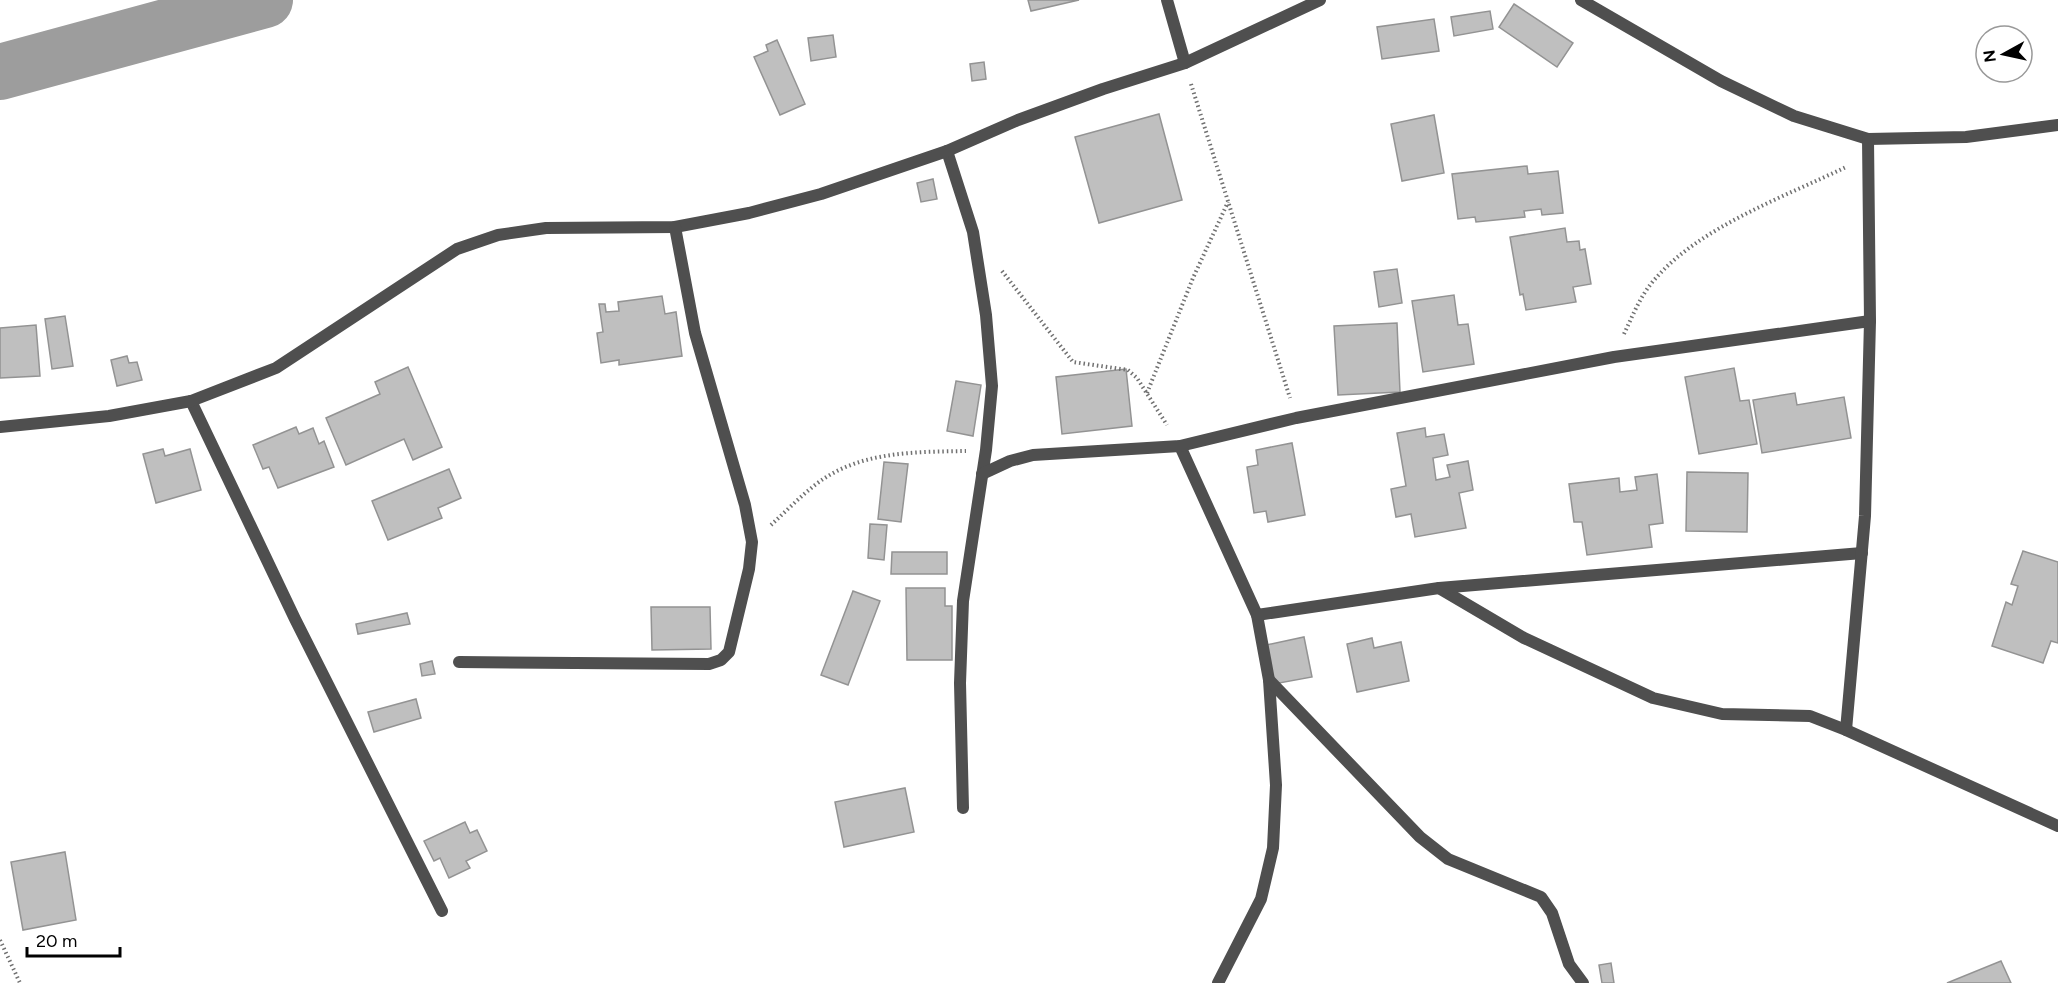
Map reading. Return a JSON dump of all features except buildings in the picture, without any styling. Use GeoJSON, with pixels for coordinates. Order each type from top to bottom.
{"type":"FeatureCollection","features":[{"type":"Feature","properties":{"kind":"street"},"geometry":{"type":"LineString","coordinates":[[1167,0],[1185,63]]}},
{"type":"Feature","properties":{"kind":"street"},"geometry":{"type":"LineString","coordinates":[[0,427],[109,416],[191,401],[276,368],[457,249],[467,245],[498,235],[546,228],[675,227],[749,213],[821,194],[947,151],[1018,120],[1185,63],[1320,0]]}},
{"type":"Feature","properties":{"kind":"street"},"geometry":{"type":"LineString","coordinates":[[1581,0],[1721,81],[1794,116],[1868,139],[1966,137],[2058,125]]}},
{"type":"Feature","properties":{"kind":"street"},"geometry":{"type":"LineString","coordinates":[[1846,730],[1862,553],[1870,321],[1866,158],[1868,139]]}},
{"type":"Feature","properties":{"kind":"street"},"geometry":{"type":"LineString","coordinates":[[947,151],[973,232],[986,315],[992,386],[986,450],[963,601],[960,683],[963,808]]}},
{"type":"Feature","properties":{"kind":"street"},"geometry":{"type":"LineString","coordinates":[[459,662],[709,664],[721,660],[729,652],[749,569],[752,542],[742,495],[695,333],[675,227]]}},
{"type":"Feature","properties":{"kind":"street"},"geometry":{"type":"LineString","coordinates":[[982,474],[1010,461],[1033,455],[1180,446],[1296,418],[1614,357],[1870,321]]}},
{"type":"Feature","properties":{"kind":"street"},"geometry":{"type":"LineString","coordinates":[[191,401],[295,619],[442,911]]}},
{"type":"Feature","properties":{"kind":"street"},"geometry":{"type":"LineString","coordinates":[[1180,446],[1257,615],[1269,680],[1276,785],[1273,848],[1261,899],[1218,983]]}},
{"type":"Feature","properties":{"kind":"street"},"geometry":{"type":"LineString","coordinates":[[1257,615],[1439,588],[1862,553]]}},
{"type":"Feature","properties":{"kind":"street"},"geometry":{"type":"LineString","coordinates":[[1439,588],[1524,638],[1653,698],[1722,714],[1810,716],[2058,826]]}},
{"type":"Feature","properties":{"kind":"street"},"geometry":{"type":"LineString","coordinates":[[1269,680],[1420,837],[1448,859],[1541,897],[1552,913],[1569,964],[1583,983]]}},
{"type":"Feature","properties":{"kind":"path"},"geometry":{"type":"LineString","coordinates":[[1185,63],[1296,418]]}},
{"type":"Feature","properties":{"kind":"path"},"geometry":{"type":"LineString","coordinates":[[1614,357],[1641,298],[1656,278],[1679,258],[1726,224],[1866,158]]}},
{"type":"Feature","properties":{"kind":"path"},"geometry":{"type":"LineString","coordinates":[[1147,394],[1193,278],[1228,202]]}},
{"type":"Feature","properties":{"kind":"path"},"geometry":{"type":"LineString","coordinates":[[1000,268],[1073,362],[1128,370],[1137,378],[1180,446]]}},
{"type":"Feature","properties":{"kind":"path"},"geometry":{"type":"LineString","coordinates":[[752,542],[817,484],[843,468],[906,452],[986,450]]}},
{"type":"Feature","properties":{"kind":"path"},"geometry":{"type":"LineString","coordinates":[[0,940],[20,983]]}},
{"type":"Feature","properties":{"kind":"waterway"},"geometry":{"type":"LineString","coordinates":[[0,72],[265,0]]}}]}
